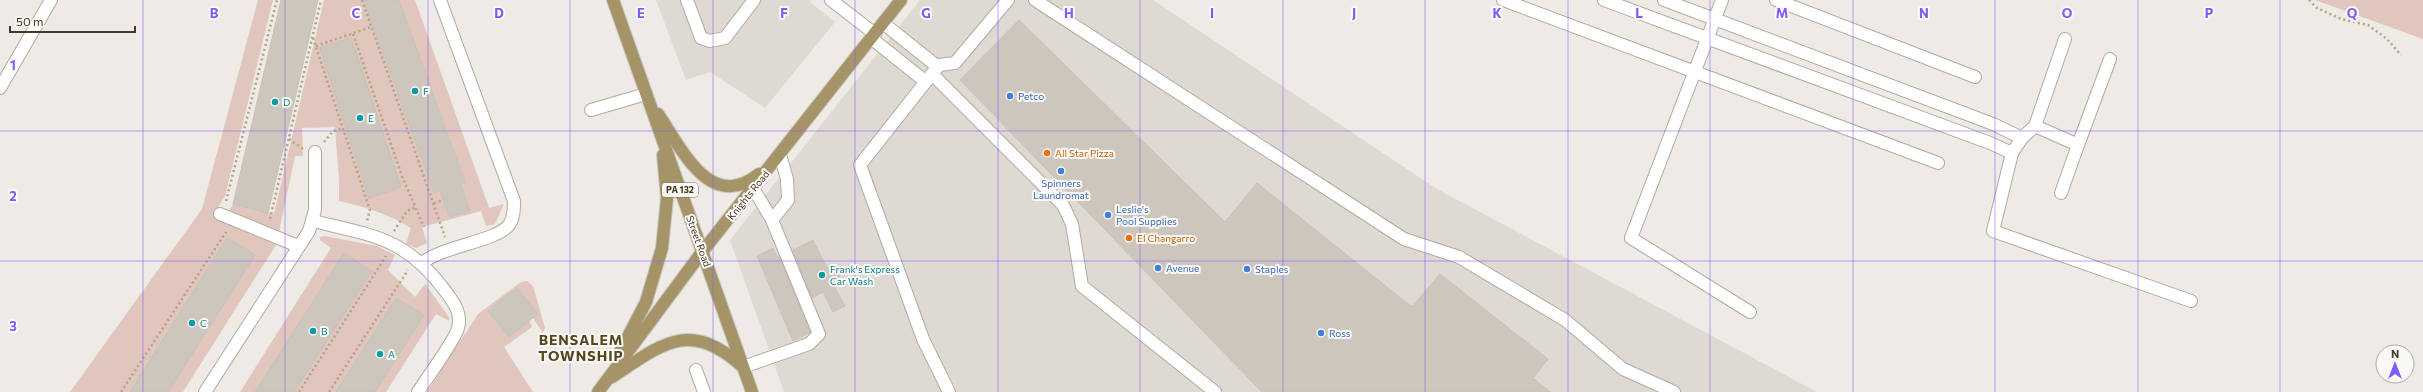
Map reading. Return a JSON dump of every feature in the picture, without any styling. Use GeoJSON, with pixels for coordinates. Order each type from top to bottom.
{"type":"FeatureCollection","features":[{"type":"Feature","properties":{"kind":"main road","name":"Street Road"},"geometry":{"type":"LineString","coordinates":[[613,0],[752,392]]}},
{"type":"Feature","properties":{"kind":"main road","name":"Knights Road"},"geometry":{"type":"LineString","coordinates":[[602,389],[702,252],[901,0]]}},
{"type":"Feature","properties":{"kind":"main road"},"geometry":{"type":"LineString","coordinates":[[648,98],[698,171],[708,181],[721,186],[734,187],[748,183],[776,159]]}},
{"type":"Feature","properties":{"kind":"main road"},"geometry":{"type":"LineString","coordinates":[[602,389],[646,302],[662,248],[667,198],[658,128]]}},
{"type":"Feature","properties":{"kind":"main road"},"geometry":{"type":"LineString","coordinates":[[602,389],[648,353],[678,340],[694,339],[708,344],[733,358],[743,367]]}},
{"type":"Feature","properties":{"kind":"street"},"geometry":{"type":"LineString","coordinates":[[0,88],[51,0]]}},
{"type":"Feature","properties":{"kind":"street"},"geometry":{"type":"LineString","coordinates":[[419,260],[499,232],[509,225],[513,213],[514,201],[440,0]]}},
{"type":"Feature","properties":{"kind":"street"},"geometry":{"type":"LineString","coordinates":[[687,0],[701,38],[710,41],[725,38],[754,0]]}},
{"type":"Feature","properties":{"kind":"street"},"geometry":{"type":"LineString","coordinates":[[831,0],[873,36],[932,74]]}},
{"type":"Feature","properties":{"kind":"street"},"geometry":{"type":"LineString","coordinates":[[949,392],[923,339],[860,165],[932,74],[955,63],[1008,0]]}},
{"type":"Feature","properties":{"kind":"street"},"geometry":{"type":"LineString","coordinates":[[1035,0],[1404,239],[1459,257],[1566,320],[1623,369],[1674,392]]}},
{"type":"Feature","properties":{"kind":"street"},"geometry":{"type":"LineString","coordinates":[[1503,0],[1938,163]]}},
{"type":"Feature","properties":{"kind":"street"},"geometry":{"type":"LineString","coordinates":[[1604,0],[1707,40],[1990,143],[2012,153]]}},
{"type":"Feature","properties":{"kind":"street"},"geometry":{"type":"LineString","coordinates":[[1664,0],[1993,124],[2022,138]]}},
{"type":"Feature","properties":{"kind":"street"},"geometry":{"type":"LineString","coordinates":[[1722,0],[1631,238],[1750,312]]}},
{"type":"Feature","properties":{"kind":"street"},"geometry":{"type":"LineString","coordinates":[[1776,0],[1975,77]]}},
{"type":"Feature","properties":{"kind":"street"},"geometry":{"type":"LineString","coordinates":[[883,23],[1063,205],[1072,224],[1082,286],[1215,392]]}},
{"type":"Feature","properties":{"kind":"street"},"geometry":{"type":"LineString","coordinates":[[2064,39],[2035,126],[2022,138],[2012,153],[1993,231],[2191,301]]}},
{"type":"Feature","properties":{"kind":"street"},"geometry":{"type":"LineString","coordinates":[[2061,193],[2110,59]]}},
{"type":"Feature","properties":{"kind":"street"},"geometry":{"type":"LineString","coordinates":[[591,110],[648,98]]}},
{"type":"Feature","properties":{"kind":"street"},"geometry":{"type":"LineString","coordinates":[[2035,126],[2078,145]]}},
{"type":"Feature","properties":{"kind":"street"},"geometry":{"type":"LineString","coordinates":[[205,392],[313,221],[315,152]]}},
{"type":"Feature","properties":{"kind":"street"},"geometry":{"type":"LineString","coordinates":[[772,220],[788,200],[787,179],[776,159]]}},
{"type":"Feature","properties":{"kind":"street"},"geometry":{"type":"LineString","coordinates":[[743,367],[809,344],[819,334],[772,220],[753,188]]}},
{"type":"Feature","properties":{"kind":"street"},"geometry":{"type":"LineString","coordinates":[[220,214],[298,246]]}},
{"type":"Feature","properties":{"kind":"street"},"geometry":{"type":"LineString","coordinates":[[313,221],[364,233],[391,243],[419,260],[457,307],[459,320],[458,328],[418,392]]}},
{"type":"Feature","properties":{"kind":"street"},"geometry":{"type":"LineString","coordinates":[[696,370],[704,392]]}},
{"type":"Feature","properties":{"kind":"path"},"geometry":{"type":"LineString","coordinates":[[220,214],[229,196],[277,0]]}},
{"type":"Feature","properties":{"kind":"path"},"geometry":{"type":"LineString","coordinates":[[267,233],[321,0]]}},
{"type":"Feature","properties":{"kind":"path"},"geometry":{"type":"LineString","coordinates":[[362,0],[450,249]]}},
{"type":"Feature","properties":{"kind":"path"},"geometry":{"type":"LineString","coordinates":[[2309,0],[2317,8],[2341,19],[2368,25],[2387,39],[2402,55]]}},
{"type":"Feature","properties":{"kind":"path"},"geometry":{"type":"LineString","coordinates":[[316,46],[371,27]]}},
{"type":"Feature","properties":{"kind":"path"},"geometry":{"type":"LineString","coordinates":[[353,34],[402,176],[424,227]]}},
{"type":"Feature","properties":{"kind":"path"},"geometry":{"type":"LineString","coordinates":[[313,36],[370,210],[364,233]]}},
{"type":"Feature","properties":{"kind":"path"},"geometry":{"type":"LineString","coordinates":[[315,152],[334,131],[343,128]]}},
{"type":"Feature","properties":{"kind":"path"},"geometry":{"type":"LineString","coordinates":[[434,203],[444,200]]}},
{"type":"Feature","properties":{"kind":"path"},"geometry":{"type":"LineString","coordinates":[[299,392],[391,243],[406,211],[416,207]]}},
{"type":"Feature","properties":{"kind":"path"},"geometry":{"type":"LineString","coordinates":[[121,392],[234,220]]}},
{"type":"Feature","properties":{"kind":"path"},"geometry":{"type":"LineString","coordinates":[[329,392],[419,260]]}},
{"type":"Feature","properties":{"kind":"shaded area"},"geometry":{"type":"Polygon","coordinates":[[[258,0],[273,0],[225,196],[214,214],[276,241],[276,245],[183,392],[70,392],[202,209],[258,0]]]}},
{"type":"Feature","properties":{"kind":"shaded area"},"geometry":{"type":"Polygon","coordinates":[[[324,0],[364,0],[434,193],[440,190],[449,217],[470,211],[460,183],[465,181],[399,0],[415,0],[489,208],[504,204],[495,224],[486,226],[481,211],[422,227],[427,243],[416,248],[406,244],[411,228],[403,223],[376,212],[339,201],[335,127],[302,128],[303,156],[295,156],[279,232],[228,213],[233,204],[274,214],[324,0]]]}},
{"type":"Feature","properties":{"kind":"shaded area"},"geometry":{"type":"Polygon","coordinates":[[[656,0],[811,0],[810,2],[835,22],[765,108],[710,72],[686,80],[656,0]]]}},
{"type":"Feature","properties":{"kind":"shaded area"},"geometry":{"type":"Polygon","coordinates":[[[920,0],[1153,0],[1437,189],[1817,392],[784,392],[730,240],[920,0]]]}},
{"type":"Feature","properties":{"kind":"shaded area"},"geometry":{"type":"Polygon","coordinates":[[[2315,0],[2423,0],[2423,39],[2315,0]]]}},
{"type":"Feature","properties":{"kind":"shaded area"},"geometry":{"type":"Polygon","coordinates":[[[325,236],[377,246],[395,255],[388,270],[415,297],[425,284],[449,317],[449,321],[436,314],[386,392],[240,392],[331,248],[320,240],[320,237],[325,236]]]}},
{"type":"Feature","properties":{"kind":"shaded area"},"geometry":{"type":"Polygon","coordinates":[[[527,281],[533,286],[545,328],[543,333],[533,318],[537,314],[517,288],[488,311],[509,337],[529,320],[532,327],[504,347],[533,392],[427,392],[478,314],[521,282],[527,281]]]}},
{"type":"Feature","properties":{"kind":"building","name":"D"},"geometry":{"type":"Polygon","coordinates":[[[281,0],[318,0],[268,213],[233,204],[281,0]]]}},
{"type":"Feature","properties":{"kind":"building","name":"F"},"geometry":{"type":"Polygon","coordinates":[[[364,0],[399,0],[465,182],[460,183],[470,211],[449,217],[440,190],[434,193],[364,0]]]}},
{"type":"Feature","properties":{"kind":"building"},"geometry":{"type":"Polygon","coordinates":[[[1019,20],[1225,222],[1257,183],[1412,307],[1440,274],[1548,359],[1533,378],[1550,392],[1262,392],[960,80],[1019,20]]]}},
{"type":"Feature","properties":{"kind":"building","name":"E"},"geometry":{"type":"Polygon","coordinates":[[[351,38],[401,187],[369,198],[320,48],[351,38]]]}},
{"type":"Feature","properties":{"kind":"building","name":"C"},"geometry":{"type":"Polygon","coordinates":[[[227,238],[255,255],[168,392],[130,392],[227,238]]]}},
{"type":"Feature","properties":{"kind":"building","name":"Frank's Express Car Wash"},"geometry":{"type":"Polygon","coordinates":[[[813,240],[827,268],[834,265],[842,282],[834,286],[845,306],[833,312],[823,292],[812,298],[793,250],[813,240]]]}},
{"type":"Feature","properties":{"kind":"building"},"geometry":{"type":"Polygon","coordinates":[[[773,248],[778,258],[779,257],[810,332],[793,341],[757,256],[773,248]]]}},
{"type":"Feature","properties":{"kind":"building","name":"B"},"geometry":{"type":"Polygon","coordinates":[[[344,253],[372,271],[294,392],[255,392],[344,253]]]}},
{"type":"Feature","properties":{"kind":"building"},"geometry":{"type":"Polygon","coordinates":[[[517,288],[538,314],[509,337],[488,311],[517,288]]]}},
{"type":"Feature","properties":{"kind":"building","name":"A"},"geometry":{"type":"Polygon","coordinates":[[[396,298],[424,315],[375,392],[336,392],[396,298]]]}},
{"type":"Feature","properties":{"kind":"place","name":"F"},"geometry":{"type":"Point","coordinates":[415,91]}},
{"type":"Feature","properties":{"kind":"place","name":"Petco"},"geometry":{"type":"Point","coordinates":[1010,96]}},
{"type":"Feature","properties":{"kind":"place","name":"D"},"geometry":{"type":"Point","coordinates":[275,102]}},
{"type":"Feature","properties":{"kind":"place","name":"E"},"geometry":{"type":"Point","coordinates":[360,118]}},
{"type":"Feature","properties":{"kind":"place","name":"All Star Pizza"},"geometry":{"type":"Point","coordinates":[1047,153]}},
{"type":"Feature","properties":{"kind":"place","name":"Spinners Laundromat"},"geometry":{"type":"Point","coordinates":[1061,171]}},
{"type":"Feature","properties":{"kind":"place","name":"Leslie's Pool Supplies"},"geometry":{"type":"Point","coordinates":[1108,215]}},
{"type":"Feature","properties":{"kind":"place","name":"El Changarro"},"geometry":{"type":"Point","coordinates":[1129,238]}},
{"type":"Feature","properties":{"kind":"place","name":"Avenue"},"geometry":{"type":"Point","coordinates":[1158,268]}},
{"type":"Feature","properties":{"kind":"place","name":"Staples"},"geometry":{"type":"Point","coordinates":[1247,269]}},
{"type":"Feature","properties":{"kind":"place","name":"Frank's Express Car Wash"},"geometry":{"type":"Point","coordinates":[822,275]}},
{"type":"Feature","properties":{"kind":"place","name":"C"},"geometry":{"type":"Point","coordinates":[192,323]}},
{"type":"Feature","properties":{"kind":"place","name":"B"},"geometry":{"type":"Point","coordinates":[313,331]}},
{"type":"Feature","properties":{"kind":"place","name":"Ross"},"geometry":{"type":"Point","coordinates":[1321,333]}},
{"type":"Feature","properties":{"kind":"place","name":"A"},"geometry":{"type":"Point","coordinates":[380,354]}},
{"type":"Feature","properties":{"kind":"district","name":"BENSALEM TOWNSHIP"},"geometry":{"type":"Point","coordinates":[581,348]}}]}
